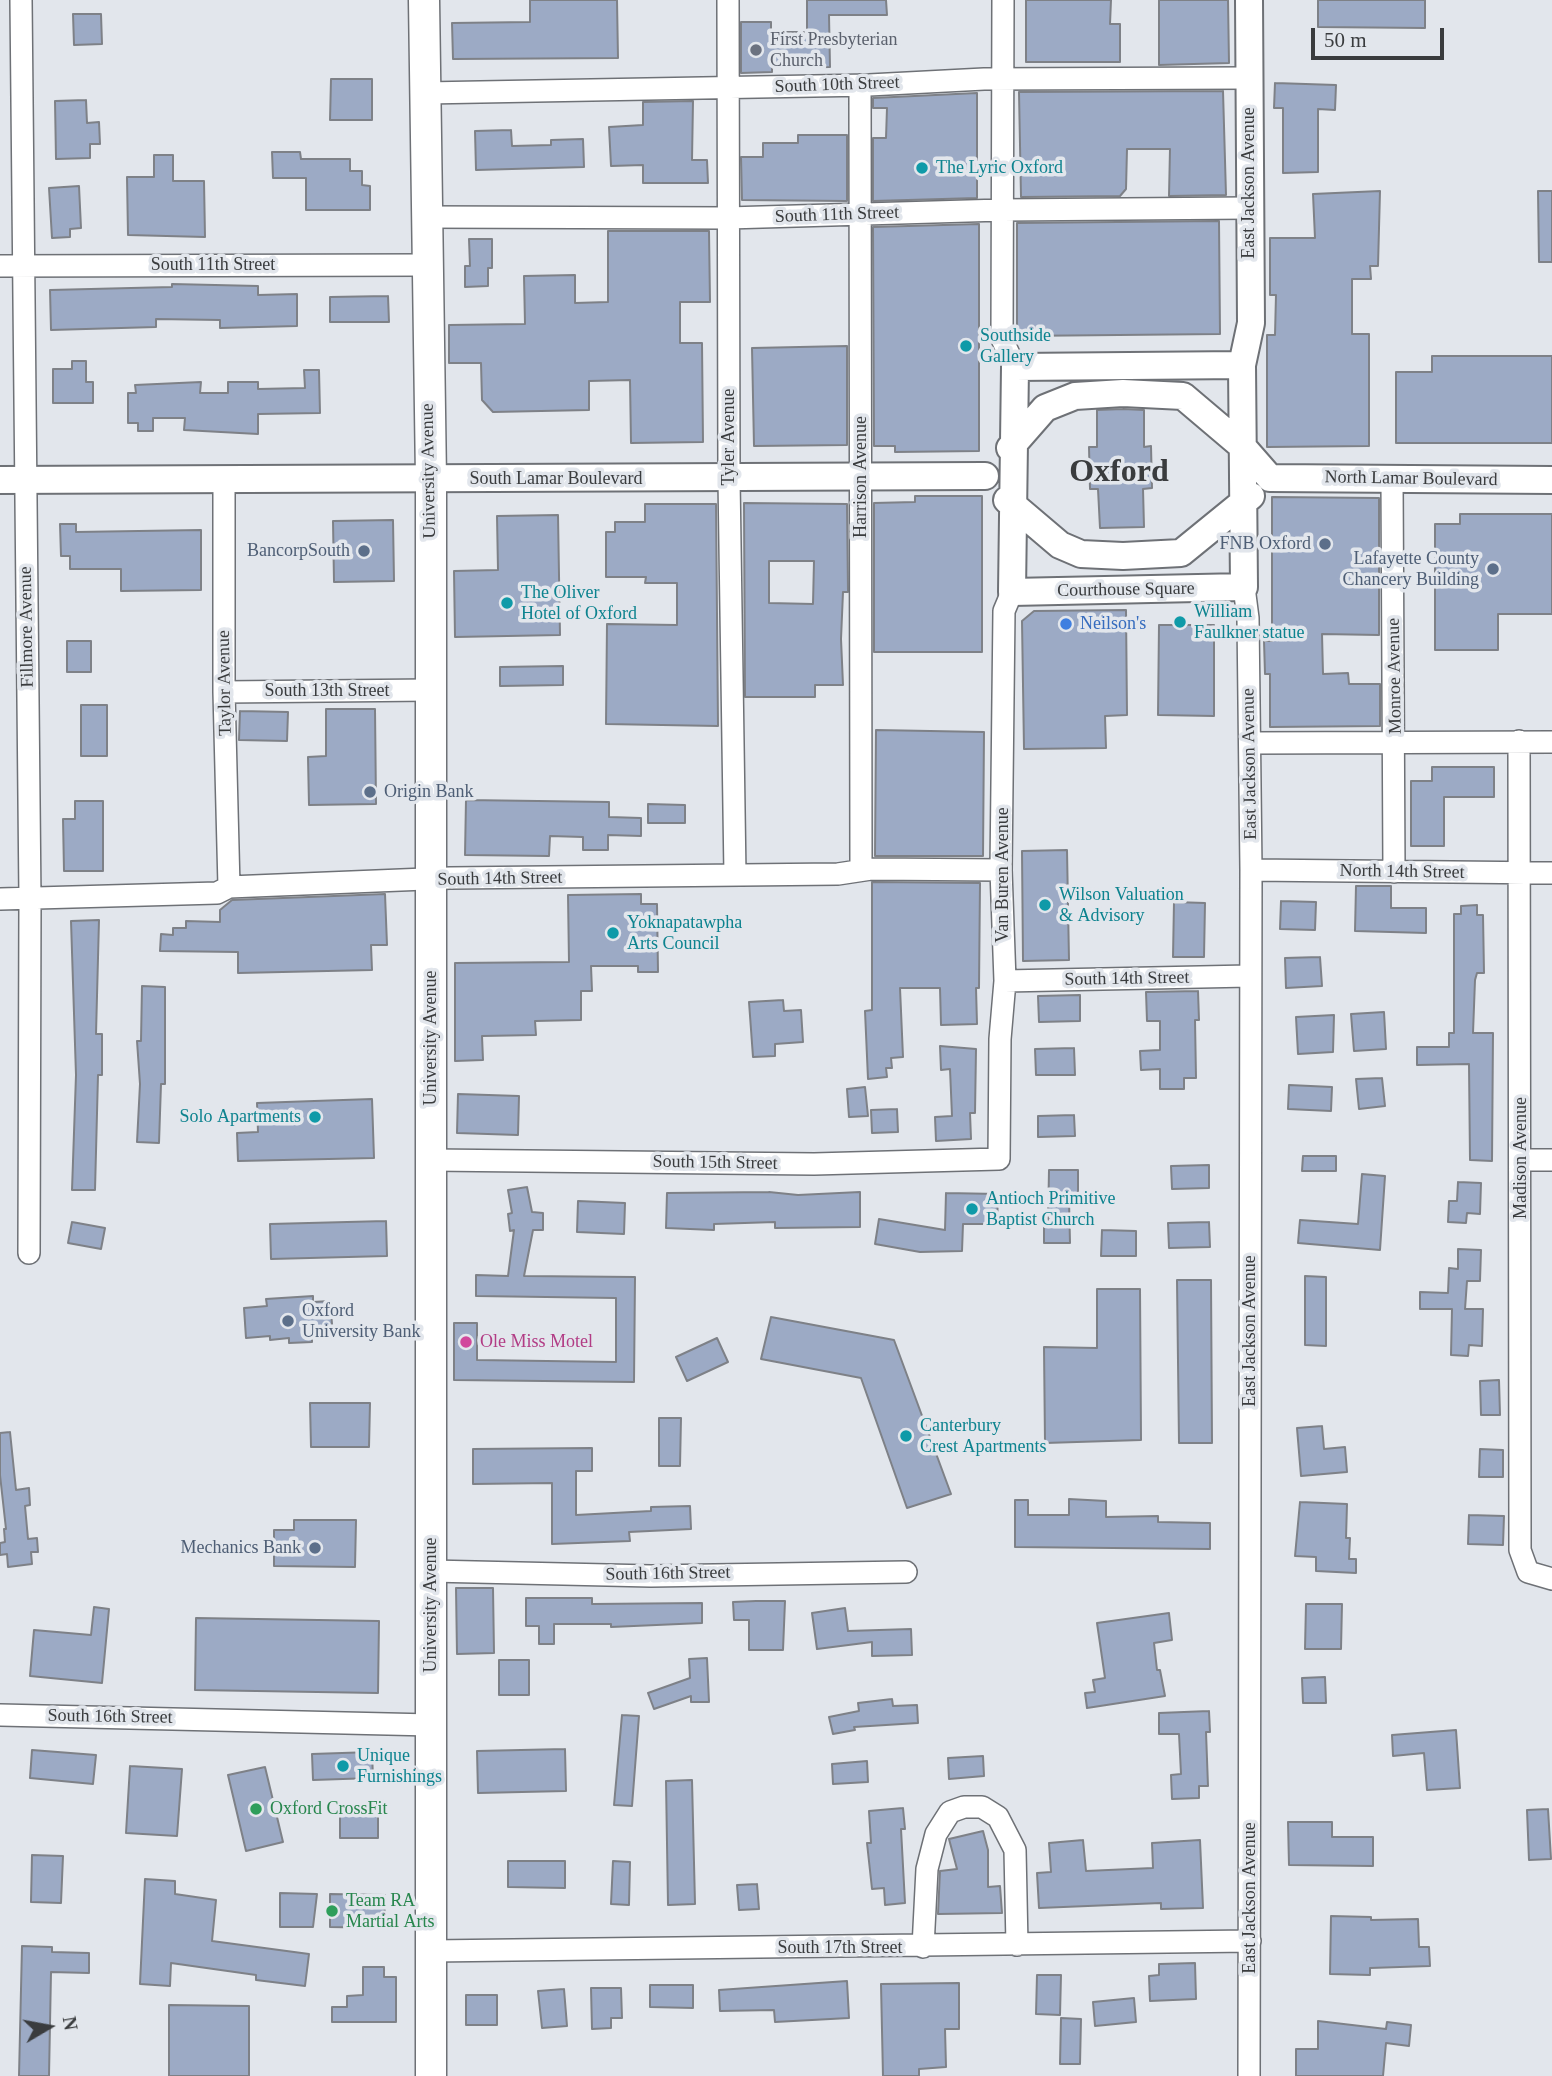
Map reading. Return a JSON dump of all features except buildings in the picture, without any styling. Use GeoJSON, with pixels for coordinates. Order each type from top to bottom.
{"type":"FeatureCollection","features":[{"type":"Feature","properties":{"kind":"main road","name":"University Avenue"},"geometry":{"type":"LineString","coordinates":[[424,0],[431,479],[431,2076]]}},
{"type":"Feature","properties":{"kind":"street","name":"Fillmore Avenue"},"geometry":{"type":"LineString","coordinates":[[21,0],[23,266],[13,480],[30,899],[29,1253]]}},
{"type":"Feature","properties":{"kind":"street","name":"Tyler Avenue"},"geometry":{"type":"LineString","coordinates":[[728,0],[729,479],[735,874]]}},
{"type":"Feature","properties":{"kind":"street"},"geometry":{"type":"LineString","coordinates":[[1003,0],[1002,340],[1015,367],[1012,592]]}},
{"type":"Feature","properties":{"kind":"street","name":"East Jackson Avenue"},"geometry":{"type":"LineString","coordinates":[[1242,365],[1251,323],[1248,208],[1249,0]]}},
{"type":"Feature","properties":{"kind":"street","name":"South 10th Street"},"geometry":{"type":"LineString","coordinates":[[425,93],[860,85],[1002,79],[1248,78]]}},
{"type":"Feature","properties":{"kind":"street","name":"Harrison Avenue"},"geometry":{"type":"LineString","coordinates":[[860,85],[861,870]]}},
{"type":"Feature","properties":{"kind":"street","name":"South 11th Street"},"geometry":{"type":"LineString","coordinates":[[426,217],[728,218],[1002,210],[1248,208]]}},
{"type":"Feature","properties":{"kind":"street","name":"South 11th Street"},"geometry":{"type":"LineString","coordinates":[[0,266],[426,265]]}},
{"type":"Feature","properties":{"kind":"street"},"geometry":{"type":"LineString","coordinates":[[1015,367],[1242,365],[1244,587]]}},
{"type":"Feature","properties":{"kind":"street"},"geometry":{"type":"LineString","coordinates":[[985,476],[1045,408],[1075,396],[1123,393],[1182,396],[1241,446],[1270,478]]}},
{"type":"Feature","properties":{"kind":"street","name":"South Lamar Boulevard"},"geometry":{"type":"LineString","coordinates":[[13,480],[985,476]]}},
{"type":"Feature","properties":{"kind":"street","name":"Courthouse Square"},"geometry":{"type":"LineString","coordinates":[[985,476],[1041,532],[1081,554],[1123,556],[1181,553],[1242,505],[1270,478]]}},
{"type":"Feature","properties":{"kind":"street","name":"North Lamar Boulevard"},"geometry":{"type":"LineString","coordinates":[[1270,478],[1552,480]]}},
{"type":"Feature","properties":{"kind":"street","name":"Taylor Avenue"},"geometry":{"type":"LineString","coordinates":[[224,480],[224,692],[229,887]]}},
{"type":"Feature","properties":{"kind":"street","name":"Monroe Avenue"},"geometry":{"type":"LineString","coordinates":[[1392,480],[1394,872]]}},
{"type":"Feature","properties":{"kind":"street","name":"East Jackson Avenue"},"geometry":{"type":"LineString","coordinates":[[1244,587],[1248,618],[1251,870],[1249,2076]]}},
{"type":"Feature","properties":{"kind":"street","name":"Courthouse Square"},"geometry":{"type":"LineString","coordinates":[[1012,592],[1244,587]]}},
{"type":"Feature","properties":{"kind":"street","name":"Van Buren Avenue"},"geometry":{"type":"LineString","coordinates":[[999,1159],[1000,1039],[1004,982],[1001,870],[1004,611],[1012,592]]}},
{"type":"Feature","properties":{"kind":"street","name":"South 13th Street"},"geometry":{"type":"LineString","coordinates":[[224,692],[431,690]]}},
{"type":"Feature","properties":{"kind":"street","name":"Madison Avenue"},"geometry":{"type":"LineString","coordinates":[[1519,741],[1519,1536],[1520,1549],[1528,1572],[1552,1579]]}},
{"type":"Feature","properties":{"kind":"street"},"geometry":{"type":"LineString","coordinates":[[1250,743],[1552,742]]}},
{"type":"Feature","properties":{"kind":"street","name":"South 14th Street"},"geometry":{"type":"LineString","coordinates":[[0,899],[217,894],[229,887],[430,881],[838,874],[861,870],[1001,870]]}},
{"type":"Feature","properties":{"kind":"street","name":"North 14th Street"},"geometry":{"type":"LineString","coordinates":[[1251,870],[1552,873]]}},
{"type":"Feature","properties":{"kind":"street","name":"South 14th Street"},"geometry":{"type":"LineString","coordinates":[[1004,982],[1250,976]]}},
{"type":"Feature","properties":{"kind":"street","name":"South 15th Street"},"geometry":{"type":"LineString","coordinates":[[430,1160],[814,1164],[999,1159]]}},
{"type":"Feature","properties":{"kind":"street"},"geometry":{"type":"LineString","coordinates":[[1521,1160],[1552,1160]]}},
{"type":"Feature","properties":{"kind":"street","name":"South 16th Street"},"geometry":{"type":"LineString","coordinates":[[430,1571],[651,1576],[906,1572]]}},
{"type":"Feature","properties":{"kind":"street","name":"South 16th Street"},"geometry":{"type":"LineString","coordinates":[[0,1714],[431,1725]]}},
{"type":"Feature","properties":{"kind":"street"},"geometry":{"type":"LineString","coordinates":[[923,1947],[927,1869],[936,1834],[950,1812],[964,1807],[982,1807],[998,1817],[1015,1850],[1017,1945]]}},
{"type":"Feature","properties":{"kind":"street","name":"South 17th Street"},"geometry":{"type":"LineString","coordinates":[[431,1951],[1250,1941]]}},
{"type":"Feature","properties":{"kind":"place","name":"First Presbyterian Church"},"geometry":{"type":"Point","coordinates":[756,50]}},
{"type":"Feature","properties":{"kind":"place","name":"The Lyric Oxford"},"geometry":{"type":"Point","coordinates":[922,168]}},
{"type":"Feature","properties":{"kind":"place","name":"Southside Gallery"},"geometry":{"type":"Point","coordinates":[966,346]}},
{"type":"Feature","properties":{"kind":"place","name":"FNB Oxford"},"geometry":{"type":"Point","coordinates":[1325,544]}},
{"type":"Feature","properties":{"kind":"place","name":"BancorpSouth"},"geometry":{"type":"Point","coordinates":[364,551]}},
{"type":"Feature","properties":{"kind":"place","name":"Lafayette County Chancery Building"},"geometry":{"type":"Point","coordinates":[1493,569]}},
{"type":"Feature","properties":{"kind":"place","name":"The Oliver Hotel of Oxford"},"geometry":{"type":"Point","coordinates":[507,603]}},
{"type":"Feature","properties":{"kind":"place","name":"William Faulkner statue"},"geometry":{"type":"Point","coordinates":[1180,622]}},
{"type":"Feature","properties":{"kind":"place","name":"Neilson's"},"geometry":{"type":"Point","coordinates":[1066,624]}},
{"type":"Feature","properties":{"kind":"place","name":"Origin Bank"},"geometry":{"type":"Point","coordinates":[370,792]}},
{"type":"Feature","properties":{"kind":"place","name":"Wilson Valuation & Advisory"},"geometry":{"type":"Point","coordinates":[1045,905]}},
{"type":"Feature","properties":{"kind":"place","name":"Yoknapatawpha Arts Council"},"geometry":{"type":"Point","coordinates":[613,933]}},
{"type":"Feature","properties":{"kind":"place","name":"Solo Apartments"},"geometry":{"type":"Point","coordinates":[315,1117]}},
{"type":"Feature","properties":{"kind":"place","name":"Antioch Primitive Baptist Church"},"geometry":{"type":"Point","coordinates":[972,1209]}},
{"type":"Feature","properties":{"kind":"place","name":"Oxford University Bank"},"geometry":{"type":"Point","coordinates":[288,1321]}},
{"type":"Feature","properties":{"kind":"place","name":"Ole Miss Motel"},"geometry":{"type":"Point","coordinates":[466,1342]}},
{"type":"Feature","properties":{"kind":"place","name":"Canterbury Crest Apartments"},"geometry":{"type":"Point","coordinates":[906,1436]}},
{"type":"Feature","properties":{"kind":"place","name":"Mechanics Bank"},"geometry":{"type":"Point","coordinates":[315,1548]}},
{"type":"Feature","properties":{"kind":"place","name":"Unique Furnishings"},"geometry":{"type":"Point","coordinates":[343,1766]}},
{"type":"Feature","properties":{"kind":"place","name":"Oxford CrossFit"},"geometry":{"type":"Point","coordinates":[256,1809]}},
{"type":"Feature","properties":{"kind":"place","name":"Team RA Martial Arts"},"geometry":{"type":"Point","coordinates":[332,1911]}},
{"type":"Feature","properties":{"kind":"district","name":"Oxford"},"geometry":{"type":"Point","coordinates":[1119,473]}}]}
